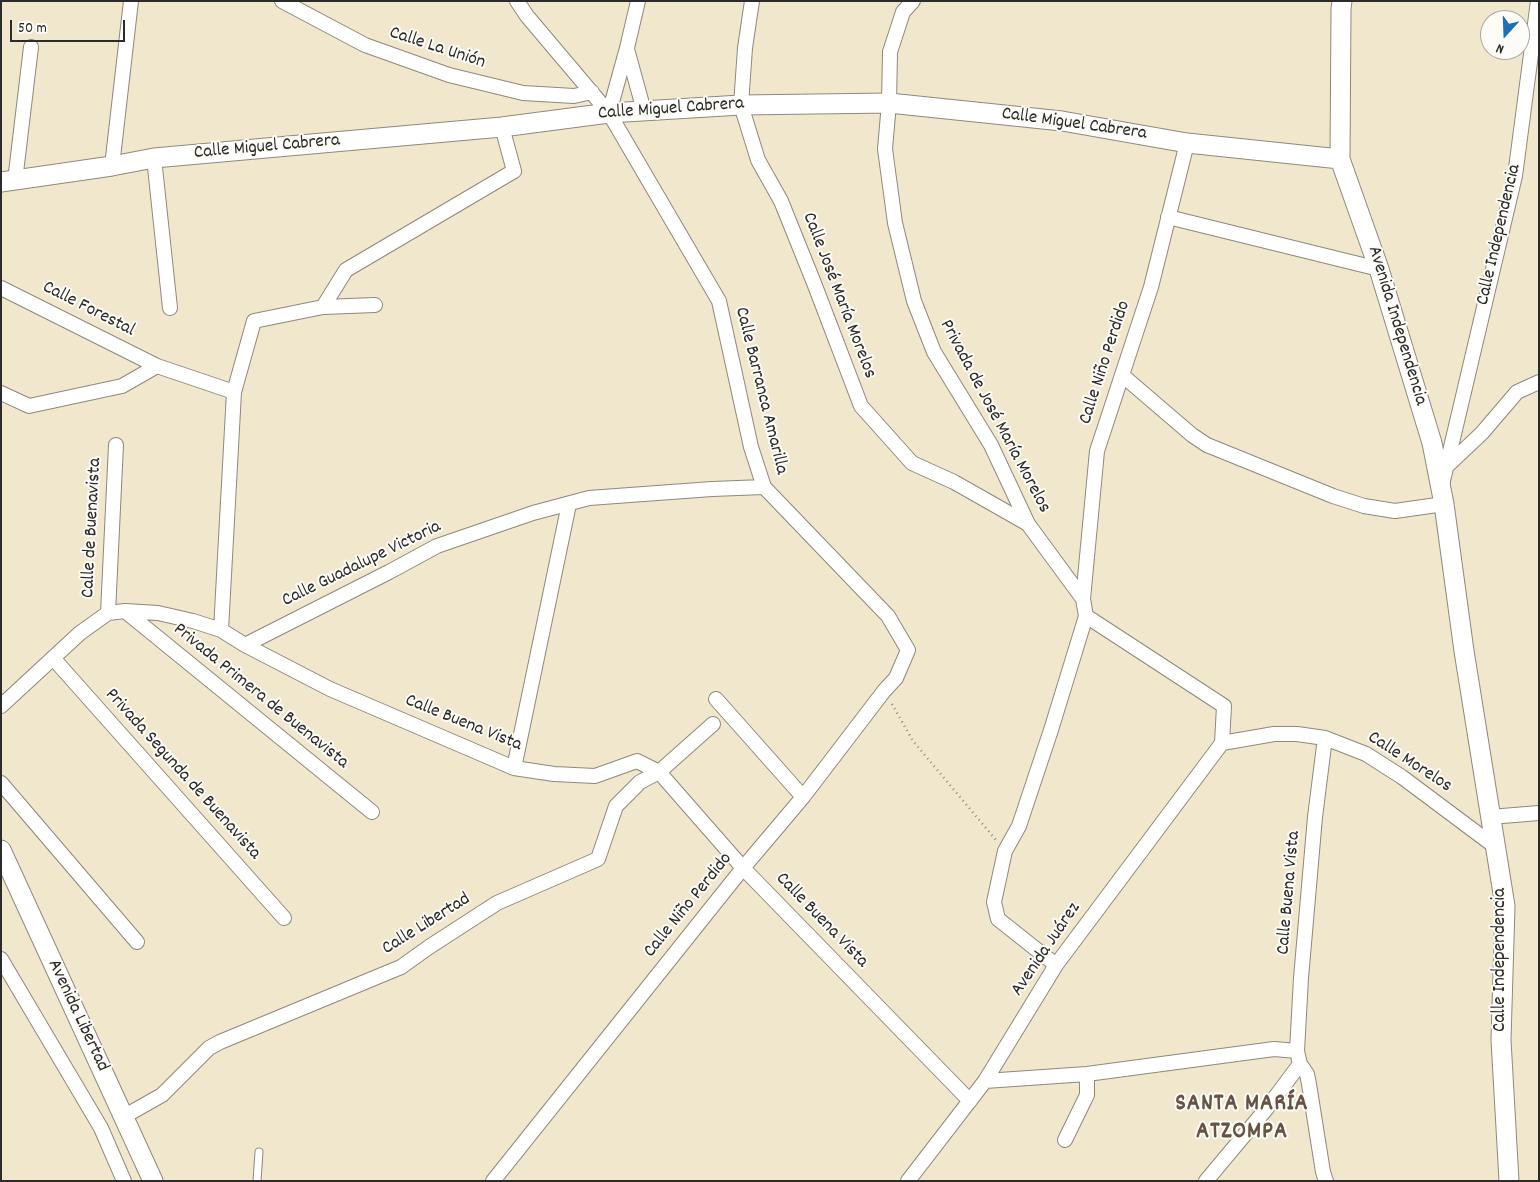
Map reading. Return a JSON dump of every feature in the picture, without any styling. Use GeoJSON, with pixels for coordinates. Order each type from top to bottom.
{"type":"FeatureCollection","features":[{"type":"Feature","properties":{"kind":"street"},"geometry":{"type":"LineString","coordinates":[[112,166],[131,1]]}},
{"type":"Feature","properties":{"kind":"street","name":"Calle La Unión"},"geometry":{"type":"LineString","coordinates":[[282,1],[365,45],[449,75],[523,93],[574,96],[592,92]]}},
{"type":"Feature","properties":{"kind":"street","name":"Calle Barranca Amarilla"},"geometry":{"type":"LineString","coordinates":[[517,1],[527,16],[609,113],[719,301],[750,447],[764,487],[888,616],[908,650]]}},
{"type":"Feature","properties":{"kind":"street"},"geometry":{"type":"LineString","coordinates":[[527,16],[529,1]]}},
{"type":"Feature","properties":{"kind":"street"},"geometry":{"type":"LineString","coordinates":[[609,113],[638,1]]}},
{"type":"Feature","properties":{"kind":"street","name":"Calle José María Morelos"},"geometry":{"type":"LineString","coordinates":[[752,1],[741,105],[758,160],[781,201],[861,406],[912,463],[954,482],[1028,524]]}},
{"type":"Feature","properties":{"kind":"street","name":"Privada de José María Morelos"},"geometry":{"type":"LineString","coordinates":[[912,1],[903,12],[890,52],[889,103],[885,149],[894,223],[914,301],[934,352],[992,445],[1028,524],[1083,599],[1086,616]]}},
{"type":"Feature","properties":{"kind":"street","name":"Avenida Independencia"},"geometry":{"type":"LineString","coordinates":[[1342,1],[1340,159],[1379,269],[1432,443],[1443,496],[1464,652]]}},
{"type":"Feature","properties":{"kind":"street","name":"Calle Independencia"},"geometry":{"type":"LineString","coordinates":[[1443,496],[1446,467],[1515,176],[1538,1]]}},
{"type":"Feature","properties":{"kind":"street"},"geometry":{"type":"LineString","coordinates":[[8,181],[31,47]]}},
{"type":"Feature","properties":{"kind":"street"},"geometry":{"type":"LineString","coordinates":[[627,48],[644,111]]}},
{"type":"Feature","properties":{"kind":"street","name":"Calle Miguel Cabrera"},"geometry":{"type":"LineString","coordinates":[[8,181],[154,158],[502,127],[609,113],[741,105],[889,103],[1062,120],[1187,143],[1340,159]]}},
{"type":"Feature","properties":{"kind":"street"},"geometry":{"type":"LineString","coordinates":[[323,307],[346,270],[514,171],[502,127]]}},
{"type":"Feature","properties":{"kind":"street","name":"Calle Niño Perdido"},"geometry":{"type":"LineString","coordinates":[[1083,599],[1097,451],[1150,287],[1187,143]]}},
{"type":"Feature","properties":{"kind":"street"},"geometry":{"type":"LineString","coordinates":[[154,158],[170,308]]}},
{"type":"Feature","properties":{"kind":"street"},"geometry":{"type":"LineString","coordinates":[[1168,217],[1379,269]]}},
{"type":"Feature","properties":{"kind":"street","name":"Calle Forestal"},"geometry":{"type":"LineString","coordinates":[[1,288],[157,366],[234,392]]}},
{"type":"Feature","properties":{"kind":"street"},"geometry":{"type":"LineString","coordinates":[[221,630],[234,392],[254,322],[323,307],[374,305]]}},
{"type":"Feature","properties":{"kind":"street"},"geometry":{"type":"LineString","coordinates":[[1,394],[29,406],[122,386],[157,366]]}},
{"type":"Feature","properties":{"kind":"street"},"geometry":{"type":"LineString","coordinates":[[1122,375],[1192,435],[1207,445],[1332,496],[1364,506],[1395,511],[1443,496]]}},
{"type":"Feature","properties":{"kind":"street"},"geometry":{"type":"LineString","coordinates":[[1446,467],[1482,433],[1517,392],[1539,382]]}},
{"type":"Feature","properties":{"kind":"street","name":"Calle de Buenavista"},"geometry":{"type":"LineString","coordinates":[[108,613],[116,445]]}},
{"type":"Feature","properties":{"kind":"street","name":"Calle Guadalupe Victoria"},"geometry":{"type":"LineString","coordinates":[[245,645],[437,546],[533,513],[590,498],[764,487]]}},
{"type":"Feature","properties":{"kind":"street"},"geometry":{"type":"LineString","coordinates":[[514,768],[569,504]]}},
{"type":"Feature","properties":{"kind":"street","name":"Privada Primera de Buenavista"},"geometry":{"type":"LineString","coordinates":[[125,612],[372,812]]}},
{"type":"Feature","properties":{"kind":"street"},"geometry":{"type":"LineString","coordinates":[[1,706],[80,633],[108,613]]}},
{"type":"Feature","properties":{"kind":"street","name":"Calle Buena Vista"},"geometry":{"type":"LineString","coordinates":[[108,613],[158,614],[193,621],[221,630],[245,645],[330,689],[514,768],[554,774],[595,776],[637,761],[659,772],[743,868],[970,1101]]}},
{"type":"Feature","properties":{"kind":"street"},"geometry":{"type":"LineString","coordinates":[[1056,966],[998,919],[994,902],[1005,851],[1019,826],[1086,616],[1224,706],[1222,743]]}},
{"type":"Feature","properties":{"kind":"street","name":"Calle Niño Perdido"},"geometry":{"type":"LineString","coordinates":[[493,1181],[743,868],[803,797],[896,678],[908,650]]}},
{"type":"Feature","properties":{"kind":"street","name":"Calle Independencia"},"geometry":{"type":"LineString","coordinates":[[1464,652],[1505,906],[1501,1040],[1509,1181]]}},
{"type":"Feature","properties":{"kind":"street","name":"Privada Segunda de Buenavista"},"geometry":{"type":"LineString","coordinates":[[53,658],[284,918]]}},
{"type":"Feature","properties":{"kind":"street"},"geometry":{"type":"LineString","coordinates":[[716,699],[803,797]]}},
{"type":"Feature","properties":{"kind":"street","name":"Calle Libertad"},"geometry":{"type":"LineString","coordinates":[[123,1117],[162,1095],[209,1048],[220,1042],[400,967],[429,946],[497,903],[598,859],[616,806],[640,782],[659,772],[712,724]]}},
{"type":"Feature","properties":{"kind":"street","name":"Calle Morelos"},"geometry":{"type":"LineString","coordinates":[[1222,743],[1274,734],[1297,734],[1326,738],[1366,754],[1402,777],[1497,848]]}},
{"type":"Feature","properties":{"kind":"street","name":"Calle Buena Vista"},"geometry":{"type":"LineString","coordinates":[[1326,738],[1314,827],[1301,978],[1299,1058],[1310,1084],[1326,1181]]}},
{"type":"Feature","properties":{"kind":"street","name":"Avenida Juárez"},"geometry":{"type":"LineString","coordinates":[[908,1181],[985,1080],[1056,966],[1222,743]]}},
{"type":"Feature","properties":{"kind":"street"},"geometry":{"type":"LineString","coordinates":[[1,783],[138,942]]}},
{"type":"Feature","properties":{"kind":"street"},"geometry":{"type":"LineString","coordinates":[[1490,817],[1539,813]]}},
{"type":"Feature","properties":{"kind":"street","name":"Avenida Libertad"},"geometry":{"type":"LineString","coordinates":[[1,850],[153,1181]]}},
{"type":"Feature","properties":{"kind":"street"},"geometry":{"type":"LineString","coordinates":[[1,959],[6,976],[101,1128],[124,1181]]}},
{"type":"Feature","properties":{"kind":"street"},"geometry":{"type":"LineString","coordinates":[[985,1080],[1087,1074],[1274,1049],[1299,1058],[1267,1108],[1206,1181]]}},
{"type":"Feature","properties":{"kind":"street"},"geometry":{"type":"LineString","coordinates":[[1065,1140],[1087,1095],[1087,1074]]}},
{"type":"Feature","properties":{"kind":"lane"},"geometry":{"type":"LineString","coordinates":[[257,1181],[259,1152]]}},
{"type":"Feature","properties":{"kind":"path"},"geometry":{"type":"LineString","coordinates":[[884,691],[913,741],[1005,851]]}},
{"type":"Feature","properties":{"kind":"district","name":"SANTA MARÍA ATZOMPA"},"geometry":{"type":"Point","coordinates":[1242,1120]}}]}
